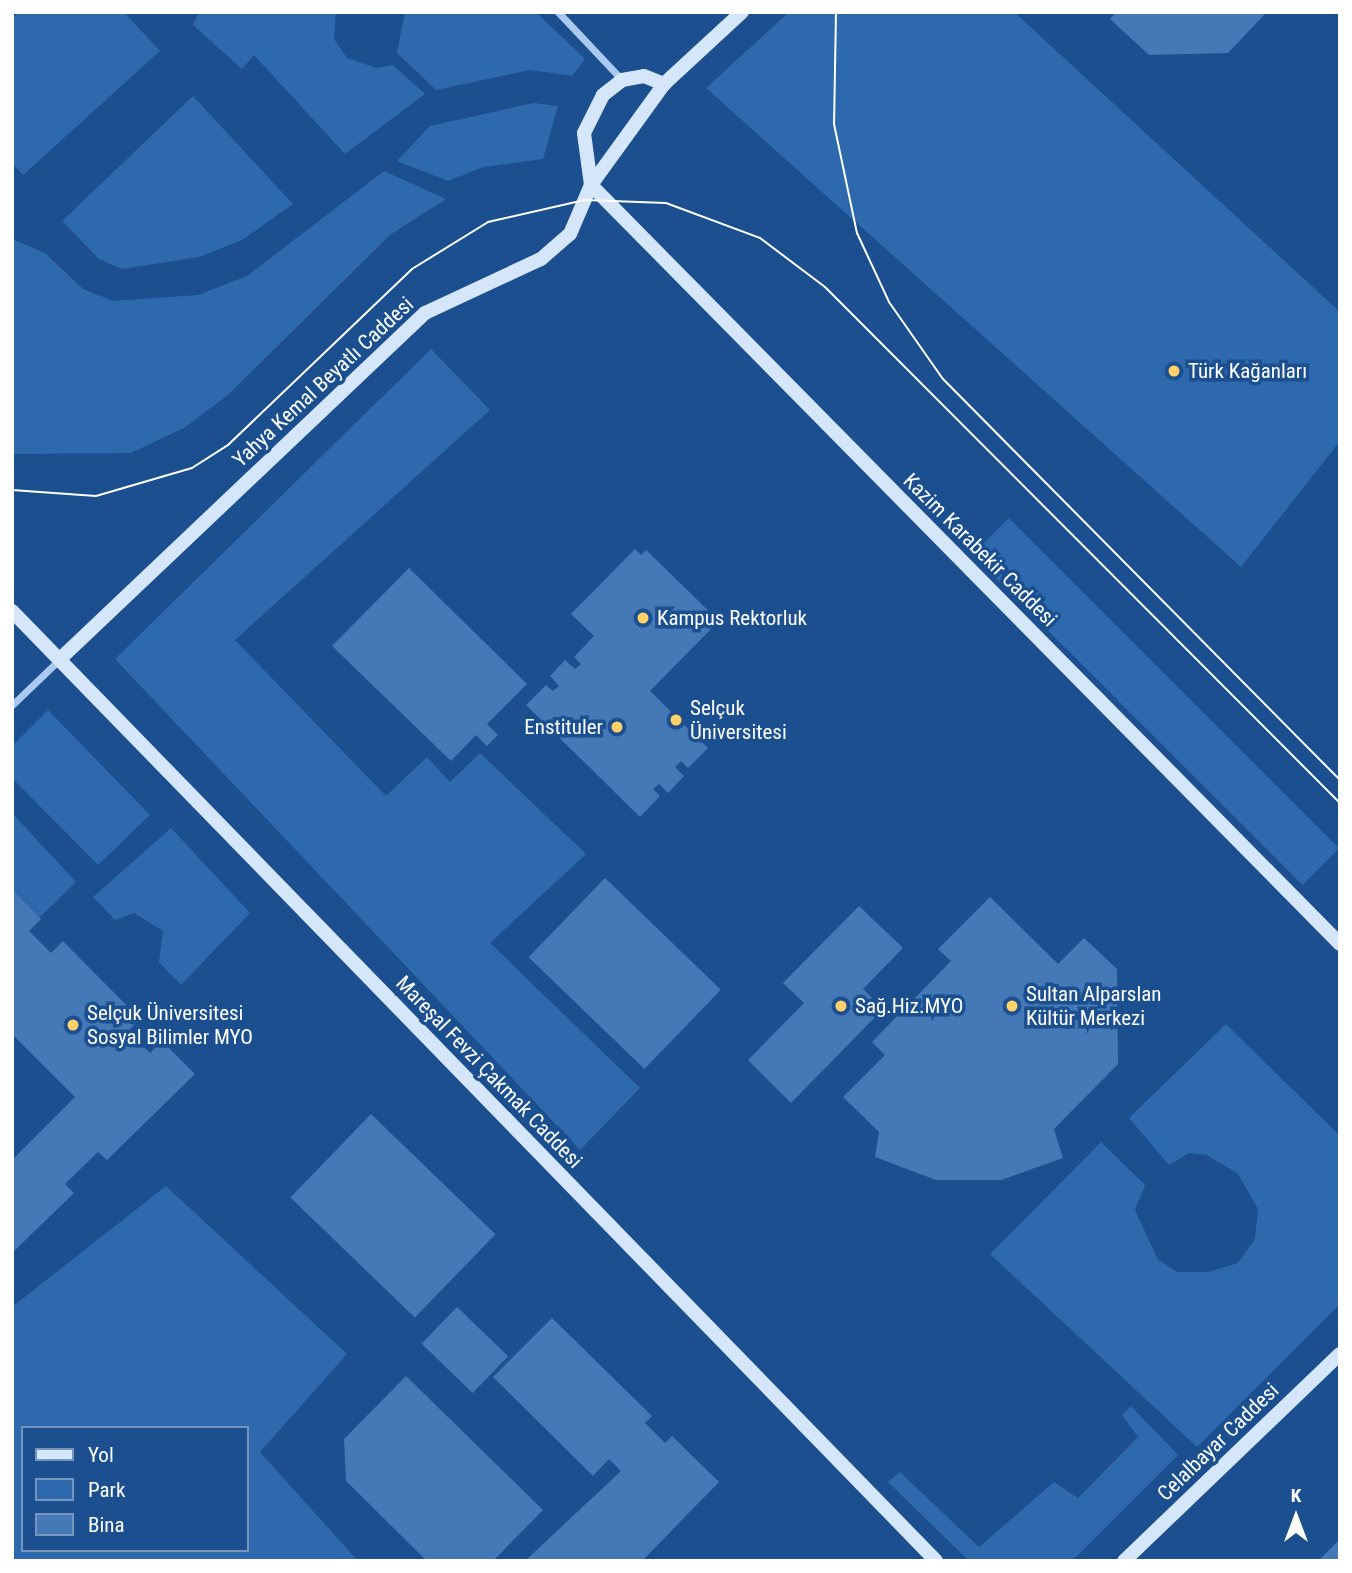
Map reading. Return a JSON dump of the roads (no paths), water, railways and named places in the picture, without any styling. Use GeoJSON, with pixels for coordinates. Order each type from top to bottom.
{"type":"FeatureCollection","features":[{"type":"Feature","properties":{"kind":"street"},"geometry":{"type":"LineString","coordinates":[[558,12],[622,80]]}},
{"type":"Feature","properties":{"kind":"street","name":"Yahya Kemal Beyatlı Caddesi"},"geometry":{"type":"LineString","coordinates":[[60,659],[425,313],[541,260],[570,234],[591,185],[664,84],[742,12]]}},
{"type":"Feature","properties":{"kind":"street"},"geometry":{"type":"LineString","coordinates":[[591,185],[584,133],[603,95],[622,80],[644,76],[664,84]]}},
{"type":"Feature","properties":{"kind":"street","name":"Kazim Karabekir Caddesi"},"geometry":{"type":"LineString","coordinates":[[591,185],[1340,944]]}},
{"type":"Feature","properties":{"kind":"street","name":"Mareşal Fevzi Çakmak Caddesi"},"geometry":{"type":"LineString","coordinates":[[12,611],[936,1561]]}},
{"type":"Feature","properties":{"kind":"street"},"geometry":{"type":"LineString","coordinates":[[12,705],[60,659]]}},
{"type":"Feature","properties":{"kind":"street","name":"Celalbayar Caddesi"},"geometry":{"type":"LineString","coordinates":[[1124,1561],[1340,1354]]}},
{"type":"Feature","properties":{"kind":"tram line"},"geometry":{"type":"LineString","coordinates":[[836,12],[834,124],[857,233],[889,302],[943,379],[1340,780]]}},
{"type":"Feature","properties":{"kind":"tram line"},"geometry":{"type":"LineString","coordinates":[[12,490],[96,496],[192,468],[228,445],[412,269],[488,222],[585,200],[666,203],[760,238],[825,287],[1340,803]]}},
{"type":"Feature","properties":{"kind":"place","name":"Türk Kağanları"},"geometry":{"type":"Point","coordinates":[1174,371]}},
{"type":"Feature","properties":{"kind":"place","name":"Kampus Rektorluk"},"geometry":{"type":"Point","coordinates":[643,618]}},
{"type":"Feature","properties":{"kind":"place","name":"Selçuk Üniversitesi"},"geometry":{"type":"Point","coordinates":[676,720]}},
{"type":"Feature","properties":{"kind":"place","name":"Enstituler"},"geometry":{"type":"Point","coordinates":[617,727]}},
{"type":"Feature","properties":{"kind":"place","name":"Sağ.Hiz.MYO"},"geometry":{"type":"Point","coordinates":[841,1006]}},
{"type":"Feature","properties":{"kind":"place","name":"Sultan Alparslan Kültür Merkezi"},"geometry":{"type":"Point","coordinates":[1012,1006]}},
{"type":"Feature","properties":{"kind":"place","name":"Selçuk Üniversitesi Sosyal Bilimler MYO"},"geometry":{"type":"Point","coordinates":[73,1025]}}]}
